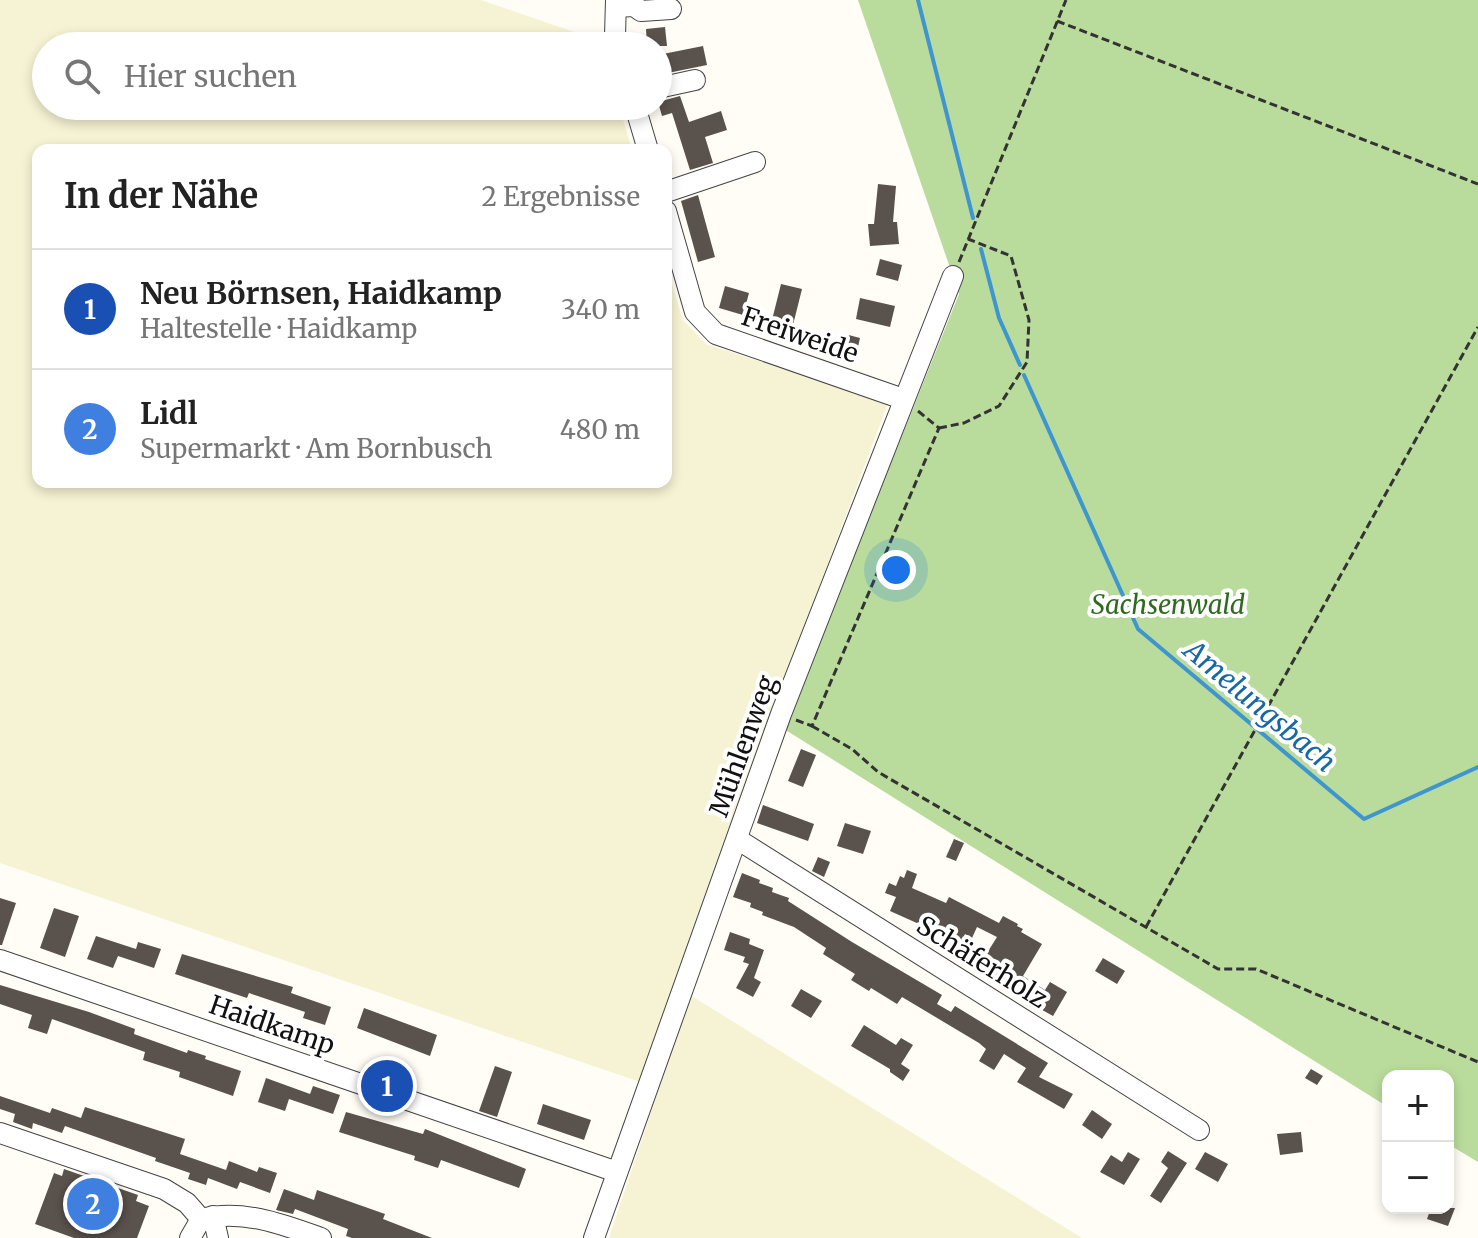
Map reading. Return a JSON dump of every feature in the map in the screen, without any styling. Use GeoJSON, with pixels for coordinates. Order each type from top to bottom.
{"type":"FeatureCollection","features":[{"type":"Feature","properties":{"kind":"street"},"geometry":{"type":"LineString","coordinates":[[615,32],[616,4],[634,6],[641,11],[671,9]]}},
{"type":"Feature","properties":{"kind":"street"},"geometry":{"type":"LineString","coordinates":[[672,85],[695,80]]}},
{"type":"Feature","properties":{"kind":"street"},"geometry":{"type":"LineString","coordinates":[[639,120],[646,144]]}},
{"type":"Feature","properties":{"kind":"street"},"geometry":{"type":"LineString","coordinates":[[672,190],[755,162]]}},
{"type":"Feature","properties":{"kind":"street","name":"Freiweide"},"geometry":{"type":"LineString","coordinates":[[672,232],[695,312],[716,334],[903,399]]}},
{"type":"Feature","properties":{"kind":"street","name":"Mühlenweg"},"geometry":{"type":"LineString","coordinates":[[594,1238],[781,714],[953,276]]}},
{"type":"Feature","properties":{"kind":"street","name":"Schäferholz"},"geometry":{"type":"LineString","coordinates":[[737,839],[1199,1130]]}},
{"type":"Feature","properties":{"kind":"street","name":"Haidkamp"},"geometry":{"type":"LineString","coordinates":[[0,960],[617,1172]]}},
{"type":"Feature","properties":{"kind":"street"},"geometry":{"type":"LineString","coordinates":[[0,1133],[164,1189],[207,1217],[218,1238]]}},
{"type":"Feature","properties":{"kind":"street"},"geometry":{"type":"LineString","coordinates":[[190,1238],[207,1217],[251,1216],[308,1236]]}},
{"type":"Feature","properties":{"kind":"path"},"geometry":{"type":"LineString","coordinates":[[953,276],[1066,0]]}},
{"type":"Feature","properties":{"kind":"path"},"geometry":{"type":"LineString","coordinates":[[1057,21],[1478,184]]}},
{"type":"Feature","properties":{"kind":"path"},"geometry":{"type":"LineString","coordinates":[[939,428],[964,423],[999,406],[1027,362],[1029,320],[1011,256],[968,239]]}},
{"type":"Feature","properties":{"kind":"path"},"geometry":{"type":"LineString","coordinates":[[1146,927],[1478,327]]}},
{"type":"Feature","properties":{"kind":"path"},"geometry":{"type":"LineString","coordinates":[[903,399],[939,428]]}},
{"type":"Feature","properties":{"kind":"path"},"geometry":{"type":"LineString","coordinates":[[812,726],[939,428]]}},
{"type":"Feature","properties":{"kind":"path"},"geometry":{"type":"LineString","coordinates":[[781,714],[812,726],[852,749],[878,772],[1218,969],[1256,969],[1478,1062]]}},
{"type":"Feature","properties":{"kind":"shaded area"},"geometry":{"type":"Polygon","coordinates":[[[0,0],[481,0],[574,32],[32,32],[32,120],[623,120],[630,144],[32,144],[32,488],[672,488],[672,284],[683,320],[706,344],[888,403],[761,742],[643,1083],[0,863],[0,0]]]}},
{"type":"Feature","properties":{"kind":"shaded area"},"geometry":{"type":"Polygon","coordinates":[[[690,995],[1082,1238],[609,1238],[690,995]]]}},
{"type":"Feature","properties":{"kind":"green space","name":"Sachsenwald"},"geometry":{"type":"Polygon","coordinates":[[[858,0],[1478,0],[1478,1162],[1454,1148],[1454,1070],[1382,1070],[1382,1103],[784,729],[959,294],[858,0]]]}},
{"type":"Feature","properties":{"kind":"building"},"geometry":{"type":"Polygon","coordinates":[[[665,27],[666,32],[646,32],[646,29],[665,27]]]}},
{"type":"Feature","properties":{"kind":"building"},"geometry":{"type":"Polygon","coordinates":[[[703,46],[707,65],[672,72],[672,52],[703,46]]]}},
{"type":"Feature","properties":{"kind":"building"},"geometry":{"type":"Polygon","coordinates":[[[680,96],[689,122],[721,111],[727,130],[705,137],[713,163],[690,170],[672,113],[672,98],[680,96]]]}},
{"type":"Feature","properties":{"kind":"building"},"geometry":{"type":"Polygon","coordinates":[[[878,184],[896,186],[893,222],[897,222],[899,244],[870,246],[868,224],[874,224],[878,184]]]}},
{"type":"Feature","properties":{"kind":"building"},"geometry":{"type":"Polygon","coordinates":[[[698,195],[715,257],[698,262],[681,201],[698,195]]]}},
{"type":"Feature","properties":{"kind":"building"},"geometry":{"type":"Polygon","coordinates":[[[880,259],[902,265],[898,281],[876,275],[880,259]]]}},
{"type":"Feature","properties":{"kind":"building"},"geometry":{"type":"Polygon","coordinates":[[[781,284],[802,289],[792,329],[771,324],[781,284]]]}},
{"type":"Feature","properties":{"kind":"building"},"geometry":{"type":"Polygon","coordinates":[[[725,286],[749,293],[743,315],[719,308],[725,286]]]}},
{"type":"Feature","properties":{"kind":"building"},"geometry":{"type":"Polygon","coordinates":[[[860,298],[895,306],[890,327],[856,319],[860,298]]]}},
{"type":"Feature","properties":{"kind":"building"},"geometry":{"type":"Polygon","coordinates":[[[841,333],[860,338],[856,356],[837,351],[841,333]]]}},
{"type":"Feature","properties":{"kind":"building"},"geometry":{"type":"Polygon","coordinates":[[[801,749],[816,755],[803,787],[788,781],[801,749]]]}},
{"type":"Feature","properties":{"kind":"building"},"geometry":{"type":"Polygon","coordinates":[[[763,805],[814,824],[808,841],[757,823],[763,805]]]}},
{"type":"Feature","properties":{"kind":"building"},"geometry":{"type":"Polygon","coordinates":[[[845,823],[871,831],[863,854],[837,846],[845,823]]]}},
{"type":"Feature","properties":{"kind":"building"},"geometry":{"type":"Polygon","coordinates":[[[954,839],[964,843],[956,861],[946,857],[954,839]]]}},
{"type":"Feature","properties":{"kind":"building"},"geometry":{"type":"Polygon","coordinates":[[[818,857],[830,862],[824,877],[812,871],[818,857]]]}},
{"type":"Feature","properties":{"kind":"building"},"geometry":{"type":"Polygon","coordinates":[[[907,870],[917,874],[912,888],[946,903],[949,897],[999,923],[1003,916],[1018,924],[1023,929],[1021,932],[1042,944],[1023,976],[1045,990],[1050,982],[1067,992],[1053,1016],[1035,1006],[1038,1002],[998,977],[996,980],[977,969],[997,937],[977,927],[972,938],[965,934],[957,950],[944,943],[948,937],[890,911],[896,897],[885,893],[889,883],[896,886],[907,870]]]}},
{"type":"Feature","properties":{"kind":"building"},"geometry":{"type":"Polygon","coordinates":[[[742,873],[760,880],[759,883],[773,888],[772,892],[789,898],[788,901],[852,942],[942,995],[937,1004],[951,1012],[955,1006],[1048,1063],[1039,1077],[1073,1094],[1064,1109],[1017,1082],[1026,1068],[1004,1054],[994,1070],[979,1061],[986,1049],[979,1043],[902,997],[897,1004],[871,988],[869,991],[851,980],[855,974],[823,954],[826,948],[794,927],[762,915],[763,912],[750,907],[751,903],[733,897],[742,873]]]}},
{"type":"Feature","properties":{"kind":"building"},"geometry":{"type":"Polygon","coordinates":[[[0,898],[16,903],[2,945],[0,945],[0,898]]]}},
{"type":"Feature","properties":{"kind":"building"},"geometry":{"type":"Polygon","coordinates":[[[54,908],[79,916],[65,957],[40,948],[54,908]]]}},
{"type":"Feature","properties":{"kind":"building"},"geometry":{"type":"Polygon","coordinates":[[[730,932],[750,939],[749,944],[764,950],[754,978],[761,982],[753,997],[736,988],[749,964],[743,962],[745,957],[724,950],[730,932]]]}},
{"type":"Feature","properties":{"kind":"building"},"geometry":{"type":"Polygon","coordinates":[[[96,936],[136,949],[138,942],[161,949],[154,968],[118,956],[113,968],[87,959],[96,936]]]}},
{"type":"Feature","properties":{"kind":"building"},"geometry":{"type":"Polygon","coordinates":[[[182,954],[293,987],[291,993],[331,1007],[325,1025],[303,1018],[305,1012],[249,993],[247,998],[175,974],[182,954]]]}},
{"type":"Feature","properties":{"kind":"building"},"geometry":{"type":"Polygon","coordinates":[[[1103,958],[1125,971],[1117,984],[1095,971],[1103,958]]]}},
{"type":"Feature","properties":{"kind":"building"},"geometry":{"type":"Polygon","coordinates":[[[0,985],[89,1012],[135,1029],[134,1034],[187,1053],[188,1050],[206,1056],[205,1059],[241,1071],[233,1096],[179,1077],[180,1072],[143,1060],[145,1052],[52,1019],[47,1034],[28,1028],[32,1015],[0,1004],[0,985]]]}},
{"type":"Feature","properties":{"kind":"building"},"geometry":{"type":"Polygon","coordinates":[[[801,989],[822,1001],[811,1018],[791,1006],[801,989]]]}},
{"type":"Feature","properties":{"kind":"building"},"geometry":{"type":"Polygon","coordinates":[[[364,1008],[437,1035],[430,1056],[357,1028],[364,1008]]]}},
{"type":"Feature","properties":{"kind":"building"},"geometry":{"type":"Polygon","coordinates":[[[864,1025],[896,1045],[901,1038],[913,1045],[901,1064],[910,1070],[903,1081],[890,1069],[851,1046],[864,1025]]]}},
{"type":"Feature","properties":{"kind":"building"},"geometry":{"type":"Polygon","coordinates":[[[495,1066],[512,1072],[497,1117],[479,1111],[495,1066]]]}},
{"type":"Feature","properties":{"kind":"building"},"geometry":{"type":"Polygon","coordinates":[[[1311,1069],[1323,1076],[1317,1085],[1305,1078],[1311,1069]]]}},
{"type":"Feature","properties":{"kind":"building"},"geometry":{"type":"Polygon","coordinates":[[[266,1078],[310,1094],[313,1086],[340,1095],[333,1114],[289,1099],[285,1111],[258,1102],[266,1078]]]}},
{"type":"Feature","properties":{"kind":"building"},"geometry":{"type":"Polygon","coordinates":[[[0,1096],[50,1113],[52,1108],[81,1118],[85,1107],[185,1139],[180,1154],[226,1170],[229,1161],[257,1172],[259,1167],[277,1173],[270,1193],[240,1182],[237,1189],[208,1178],[206,1185],[188,1179],[190,1173],[155,1161],[156,1158],[65,1126],[62,1133],[33,1123],[32,1129],[13,1122],[15,1114],[0,1109],[0,1096]]]}},
{"type":"Feature","properties":{"kind":"building"},"geometry":{"type":"Polygon","coordinates":[[[543,1104],[591,1120],[584,1140],[537,1124],[543,1104]]]}},
{"type":"Feature","properties":{"kind":"building"},"geometry":{"type":"Polygon","coordinates":[[[1092,1110],[1112,1124],[1102,1139],[1082,1125],[1092,1110]]]}},
{"type":"Feature","properties":{"kind":"building"},"geometry":{"type":"Polygon","coordinates":[[[346,1112],[423,1134],[425,1129],[526,1169],[519,1188],[441,1160],[438,1168],[414,1160],[415,1156],[339,1132],[346,1112]]]}},
{"type":"Feature","properties":{"kind":"building"},"geometry":{"type":"Polygon","coordinates":[[[1301,1132],[1303,1152],[1280,1155],[1277,1134],[1301,1132]]]}},
{"type":"Feature","properties":{"kind":"building"},"geometry":{"type":"Polygon","coordinates":[[[1168,1151],[1187,1163],[1161,1203],[1150,1196],[1168,1168],[1161,1162],[1168,1151]]]}},
{"type":"Feature","properties":{"kind":"building"},"geometry":{"type":"Polygon","coordinates":[[[1128,1152],[1140,1159],[1124,1185],[1100,1172],[1111,1155],[1122,1162],[1128,1152]]]}},
{"type":"Feature","properties":{"kind":"building"},"geometry":{"type":"Polygon","coordinates":[[[1205,1152],[1228,1164],[1218,1182],[1195,1169],[1205,1152]]]}},
{"type":"Feature","properties":{"kind":"building"},"geometry":{"type":"Polygon","coordinates":[[[64,1169],[138,1195],[136,1201],[149,1206],[137,1238],[74,1238],[35,1224],[54,1173],[62,1176],[64,1169]]]}},
{"type":"Feature","properties":{"kind":"building"},"geometry":{"type":"Polygon","coordinates":[[[284,1189],[314,1200],[317,1190],[385,1214],[383,1219],[432,1238],[352,1238],[346,1236],[348,1229],[295,1209],[293,1214],[276,1210],[284,1189]]]}},
{"type":"Feature","properties":{"kind":"building"},"geometry":{"type":"Polygon","coordinates":[[[1429,1214],[1453,1214],[1448,1226],[1427,1219],[1429,1214]]]}},
{"type":"Feature","properties":{"kind":"waterway","name":"Amelungsbach"},"geometry":{"type":"LineString","coordinates":[[918,0],[973,218]]}},
{"type":"Feature","properties":{"kind":"waterway","name":"Amelungsbach"},"geometry":{"type":"LineString","coordinates":[[981,249],[999,318],[1020,365]]}},
{"type":"Feature","properties":{"kind":"waterway","name":"Amelungsbach"},"geometry":{"type":"LineString","coordinates":[[1024,375],[1138,629],[1364,819],[1478,767]]}},
{"type":"Feature","properties":{"kind":"place","name":"Neu Börnsen, Haidkamp"},"geometry":{"type":"Point","coordinates":[387,1086]}},
{"type":"Feature","properties":{"kind":"place","name":"Lidl"},"geometry":{"type":"Point","coordinates":[93,1204]}}]}
